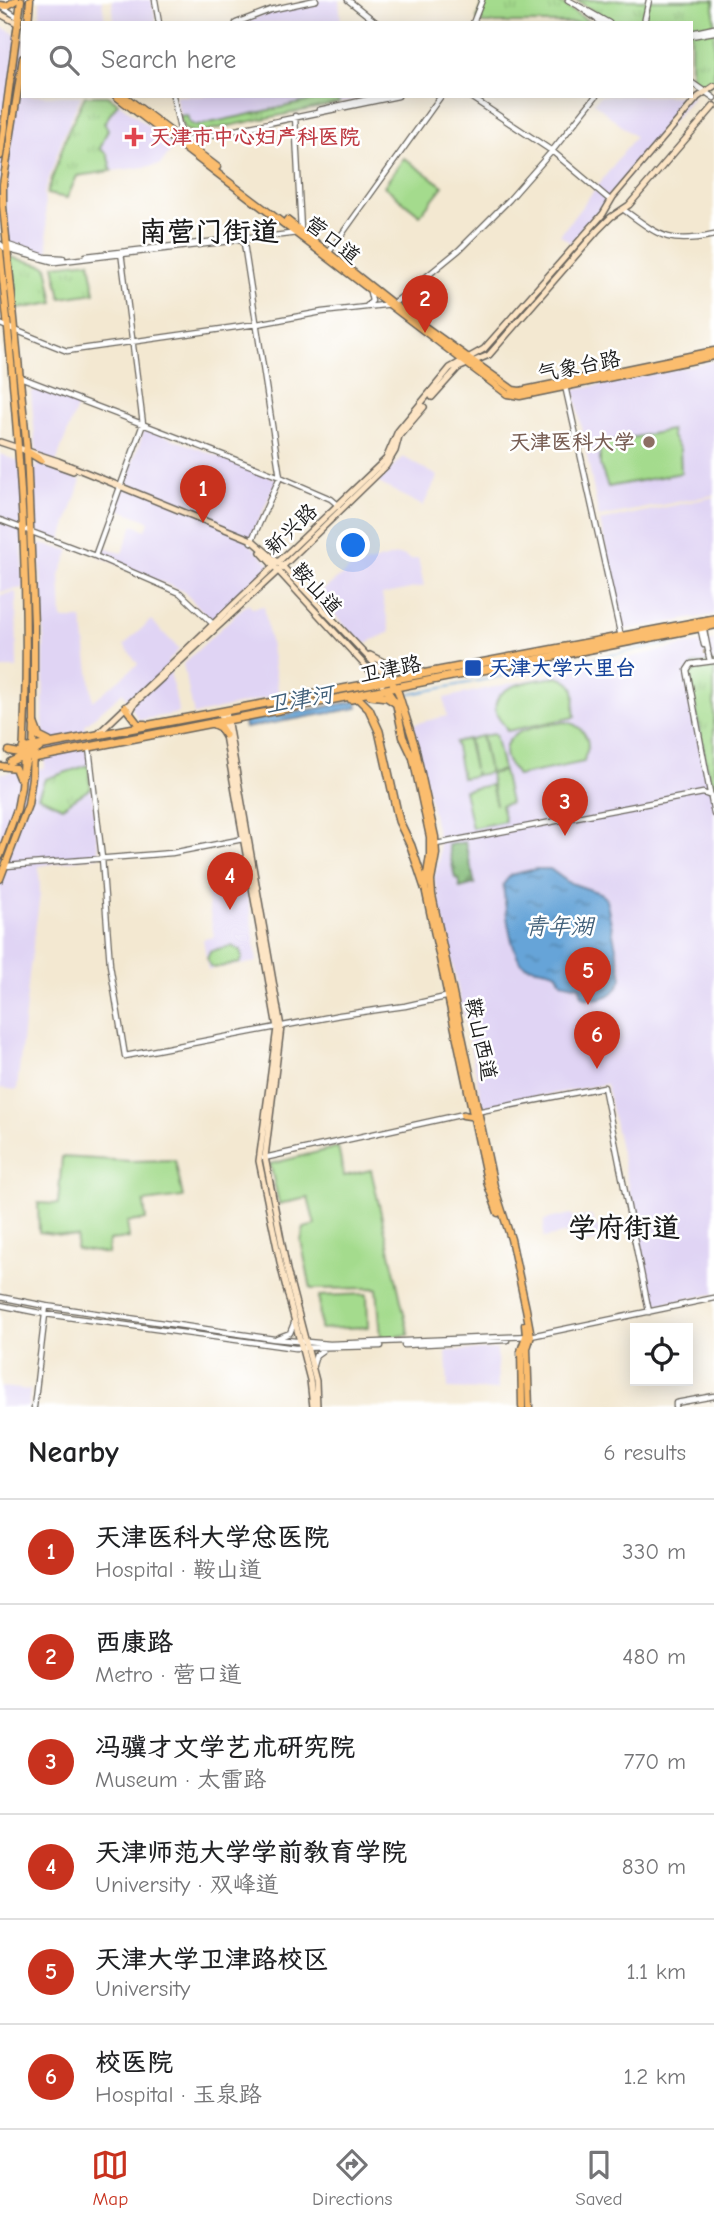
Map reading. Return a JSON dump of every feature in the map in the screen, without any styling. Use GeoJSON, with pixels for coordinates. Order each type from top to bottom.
{"type":"FeatureCollection","features":[{"type":"Feature","properties":{"kind":"highway","name":"卫津路"},"geometry":{"type":"LineString","coordinates":[[393,684],[430,672],[621,637],[703,632],[714,619]]}},
{"type":"Feature","properties":{"kind":"highway","name":"卫津路"},"geometry":{"type":"LineString","coordinates":[[27,754],[53,755],[207,719],[393,684],[703,632],[714,625]]}},
{"type":"Feature","properties":{"kind":"highway","name":"卫津路"},"geometry":{"type":"LineString","coordinates":[[224,716],[315,702],[384,686]]}},
{"type":"Feature","properties":{"kind":"highway"},"geometry":{"type":"LineString","coordinates":[[352,695],[384,696],[396,703]]}},
{"type":"Feature","properties":{"kind":"highway"},"geometry":{"type":"LineString","coordinates":[[315,702],[358,698],[369,709],[379,732],[399,821],[411,846],[425,888]]}},
{"type":"Feature","properties":{"kind":"highway","name":"卫津路"},"geometry":{"type":"LineString","coordinates":[[27,754],[57,743],[168,723],[207,719]]}},
{"type":"Feature","properties":{"kind":"highway"},"geometry":{"type":"LineString","coordinates":[[207,719],[219,725],[228,735]]}},
{"type":"Feature","properties":{"kind":"highway"},"geometry":{"type":"LineString","coordinates":[[34,724],[41,739],[57,743]]}},
{"type":"Feature","properties":{"kind":"highway"},"geometry":{"type":"LineString","coordinates":[[22,776],[27,754]]}},
{"type":"Feature","properties":{"kind":"main road"},"geometry":{"type":"LineString","coordinates":[[0,5],[7,6],[19,0],[23,21]]}},
{"type":"Feature","properties":{"kind":"main road"},"geometry":{"type":"LineString","coordinates":[[24,21],[32,0]]}},
{"type":"Feature","properties":{"kind":"main road"},"geometry":{"type":"LineString","coordinates":[[0,14],[21,22]]}},
{"type":"Feature","properties":{"kind":"main road"},"geometry":{"type":"LineString","coordinates":[[0,156],[21,35]]}},
{"type":"Feature","properties":{"kind":"main road"},"geometry":{"type":"LineString","coordinates":[[21,71],[3,184],[2,246],[17,439],[25,452],[27,472],[26,530],[34,624],[34,724],[27,754]]}},
{"type":"Feature","properties":{"kind":"main road"},"geometry":{"type":"LineString","coordinates":[[279,566],[386,466],[395,451],[399,436],[455,370],[484,349],[519,311],[603,214],[610,200],[698,97],[714,86]]}},
{"type":"Feature","properties":{"kind":"main road","name":"营口道"},"geometry":{"type":"LineString","coordinates":[[119,98],[187,141],[215,167]]}},
{"type":"Feature","properties":{"kind":"main road","name":"营口道"},"geometry":{"type":"LineString","coordinates":[[127,98],[187,141],[215,167],[297,232],[467,361]]}},
{"type":"Feature","properties":{"kind":"main road"},"geometry":{"type":"LineString","coordinates":[[467,361],[489,355],[597,231],[611,217],[624,210],[714,106]]}},
{"type":"Feature","properties":{"kind":"main road"},"geometry":{"type":"LineString","coordinates":[[2,246],[16,331],[26,436],[29,448],[38,457]]}},
{"type":"Feature","properties":{"kind":"main road","name":"营口道"},"geometry":{"type":"LineString","coordinates":[[327,255],[370,292],[390,304]]}},
{"type":"Feature","properties":{"kind":"main road","name":"气象台路"},"geometry":{"type":"LineString","coordinates":[[467,361],[513,390],[565,384],[714,353]]}},
{"type":"Feature","properties":{"kind":"main road","name":"新兴路"},"geometry":{"type":"LineString","coordinates":[[128,710],[386,459],[398,431],[450,368],[467,361]]}},
{"type":"Feature","properties":{"kind":"main road"},"geometry":{"type":"LineString","coordinates":[[26,436],[24,724],[32,777]]}},
{"type":"Feature","properties":{"kind":"main road"},"geometry":{"type":"LineString","coordinates":[[0,442],[38,457]]}},
{"type":"Feature","properties":{"kind":"main road"},"geometry":{"type":"LineString","coordinates":[[27,472],[31,462],[38,457]]}},
{"type":"Feature","properties":{"kind":"main road","name":"鞍山道"},"geometry":{"type":"LineString","coordinates":[[38,457],[252,541],[362,649],[393,684]]}},
{"type":"Feature","properties":{"kind":"main road","name":"鞍山道"},"geometry":{"type":"LineString","coordinates":[[279,566],[384,686]]}},
{"type":"Feature","properties":{"kind":"main road"},"geometry":{"type":"LineString","coordinates":[[362,649],[397,668],[430,672]]}},
{"type":"Feature","properties":{"kind":"main road","name":"鞍山西道"},"geometry":{"type":"LineString","coordinates":[[393,684],[415,747],[436,844],[431,887],[471,1114],[478,1124],[488,1185],[507,1238],[528,1337],[529,1407]]}},
{"type":"Feature","properties":{"kind":"main road","name":"鞍山西道"},"geometry":{"type":"LineString","coordinates":[[384,686],[396,703],[431,841],[425,888],[451,996]]}},
{"type":"Feature","properties":{"kind":"main road"},"geometry":{"type":"LineString","coordinates":[[97,736],[128,710],[138,724],[158,721],[168,723]]}},
{"type":"Feature","properties":{"kind":"main road"},"geometry":{"type":"LineString","coordinates":[[224,716],[279,1028],[263,1143],[295,1322],[313,1370],[315,1407]]}},
{"type":"Feature","properties":{"kind":"main road"},"geometry":{"type":"LineString","coordinates":[[9,751],[19,743],[24,724]]}},
{"type":"Feature","properties":{"kind":"main road"},"geometry":{"type":"LineString","coordinates":[[0,752],[27,754]]}},
{"type":"Feature","properties":{"kind":"main road"},"geometry":{"type":"LineString","coordinates":[[0,764],[27,754]]}},
{"type":"Feature","properties":{"kind":"main road"},"geometry":{"type":"LineString","coordinates":[[0,879],[26,811],[32,777],[39,762],[53,755]]}},
{"type":"Feature","properties":{"kind":"main road"},"geometry":{"type":"LineString","coordinates":[[0,764],[15,768],[21,787]]}},
{"type":"Feature","properties":{"kind":"main road"},"geometry":{"type":"LineString","coordinates":[[0,856],[12,827],[22,776]]}},
{"type":"Feature","properties":{"kind":"main road"},"geometry":{"type":"LineString","coordinates":[[265,1158],[315,1407]]}},
{"type":"Feature","properties":{"kind":"main road","name":"鞍山西道"},"geometry":{"type":"LineString","coordinates":[[522,1407],[520,1351],[528,1337]]}},
{"type":"Feature","properties":{"kind":"street"},"geometry":{"type":"LineString","coordinates":[[155,0],[159,21]]}},
{"type":"Feature","properties":{"kind":"street"},"geometry":{"type":"LineString","coordinates":[[241,21],[270,10],[316,0]]}},
{"type":"Feature","properties":{"kind":"street"},"geometry":{"type":"LineString","coordinates":[[348,0],[374,21]]}},
{"type":"Feature","properties":{"kind":"street"},"geometry":{"type":"LineString","coordinates":[[474,21],[482,0]]}},
{"type":"Feature","properties":{"kind":"street"},"geometry":{"type":"LineString","coordinates":[[568,0],[606,21]]}},
{"type":"Feature","properties":{"kind":"street"},"geometry":{"type":"LineString","coordinates":[[644,21],[649,0]]}},
{"type":"Feature","properties":{"kind":"street"},"geometry":{"type":"LineString","coordinates":[[576,4],[599,21]]}},
{"type":"Feature","properties":{"kind":"street"},"geometry":{"type":"LineString","coordinates":[[0,5],[21,21]]}},
{"type":"Feature","properties":{"kind":"street"},"geometry":{"type":"LineString","coordinates":[[693,35],[714,30]]}},
{"type":"Feature","properties":{"kind":"street"},"geometry":{"type":"LineString","coordinates":[[693,83],[714,98]]}},
{"type":"Feature","properties":{"kind":"street"},"geometry":{"type":"LineString","coordinates":[[173,98],[179,128],[187,141]]}},
{"type":"Feature","properties":{"kind":"street"},"geometry":{"type":"LineString","coordinates":[[187,141],[375,98]]}},
{"type":"Feature","properties":{"kind":"street"},"geometry":{"type":"LineString","coordinates":[[295,117],[388,98]]}},
{"type":"Feature","properties":{"kind":"street"},"geometry":{"type":"LineString","coordinates":[[327,255],[440,98]]}},
{"type":"Feature","properties":{"kind":"street"},"geometry":{"type":"LineString","coordinates":[[472,98],[552,151],[610,200]]}},
{"type":"Feature","properties":{"kind":"street"},"geometry":{"type":"LineString","coordinates":[[0,324],[68,351],[390,304],[459,250],[509,200],[594,98]]}},
{"type":"Feature","properties":{"kind":"street"},"geometry":{"type":"LineString","coordinates":[[2,246],[55,262],[297,232],[295,117]]}},
{"type":"Feature","properties":{"kind":"street"},"geometry":{"type":"LineString","coordinates":[[179,128],[187,141]]}},
{"type":"Feature","properties":{"kind":"street"},"geometry":{"type":"LineString","coordinates":[[624,210],[667,238],[691,240],[714,235]]}},
{"type":"Feature","properties":{"kind":"street"},"geometry":{"type":"LineString","coordinates":[[243,239],[280,477],[252,541]]}},
{"type":"Feature","properties":{"kind":"street"},"geometry":{"type":"LineString","coordinates":[[95,556],[144,424],[121,253]]}},
{"type":"Feature","properties":{"kind":"street"},"geometry":{"type":"LineString","coordinates":[[365,307],[372,301],[370,292]]}},
{"type":"Feature","properties":{"kind":"street"},"geometry":{"type":"LineString","coordinates":[[20,377],[280,477],[331,499],[338,505]]}},
{"type":"Feature","properties":{"kind":"street"},"geometry":{"type":"LineString","coordinates":[[565,384],[621,637]]}},
{"type":"Feature","properties":{"kind":"street"},"geometry":{"type":"LineString","coordinates":[[0,520],[95,556],[180,593],[214,626]]}},
{"type":"Feature","properties":{"kind":"street"},"geometry":{"type":"LineString","coordinates":[[703,632],[710,661],[690,665],[687,670],[714,814]]}},
{"type":"Feature","properties":{"kind":"street"},"geometry":{"type":"LineString","coordinates":[[89,748],[102,858],[110,965],[125,1056],[451,996]]}},
{"type":"Feature","properties":{"kind":"street"},"geometry":{"type":"LineString","coordinates":[[436,844],[704,793],[712,797]]}},
{"type":"Feature","properties":{"kind":"street"},"geometry":{"type":"LineString","coordinates":[[5,866],[172,852],[245,838]]}},
{"type":"Feature","properties":{"kind":"street"},"geometry":{"type":"LineString","coordinates":[[263,1143],[267,1154],[265,1158],[604,1088],[649,1312]]}},
{"type":"Feature","properties":{"kind":"street"},"geometry":{"type":"LineString","coordinates":[[0,1297],[304,1345],[528,1337],[714,1299]]}},
{"type":"Feature","properties":{"kind":"street"},"geometry":{"type":"LineString","coordinates":[[0,1305],[44,1314],[330,1348],[528,1337],[714,1299]]}},
{"type":"Feature","properties":{"kind":"street"},"geometry":{"type":"LineString","coordinates":[[34,1407],[46,1306]]}},
{"type":"Feature","properties":{"kind":"street"},"geometry":{"type":"LineString","coordinates":[[274,1339],[290,1334],[295,1322]]}},
{"type":"Feature","properties":{"kind":"street"},"geometry":{"type":"LineString","coordinates":[[313,1370],[316,1355],[330,1348]]}},
{"type":"Feature","properties":{"kind":"street"},"geometry":{"type":"LineString","coordinates":[[676,1405],[714,1396]]}},
{"type":"Feature","properties":{"kind":"shaded area"},"geometry":{"type":"Polygon","coordinates":[[[40,0],[102,0],[105,21],[40,21],[40,0]]]}},
{"type":"Feature","properties":{"kind":"shaded area"},"geometry":{"type":"Polygon","coordinates":[[[112,0],[152,0],[156,21],[114,21],[112,0]]]}},
{"type":"Feature","properties":{"kind":"shaded area"},"geometry":{"type":"Polygon","coordinates":[[[322,0],[339,0],[341,21],[246,21],[322,0]]]}},
{"type":"Feature","properties":{"kind":"shaded area"},"geometry":{"type":"Polygon","coordinates":[[[0,26],[21,37],[21,98],[80,98],[63,137],[44,194],[49,256],[8,246],[4,192],[0,183],[0,26]]]}},
{"type":"Feature","properties":{"kind":"shaded area"},"geometry":{"type":"Polygon","coordinates":[[[176,98],[364,98],[195,133],[184,129],[176,98]]]}},
{"type":"Feature","properties":{"kind":"shaded area"},"geometry":{"type":"Polygon","coordinates":[[[598,98],[692,98],[571,243],[560,235],[635,137],[594,103],[598,98]]]}},
{"type":"Feature","properties":{"kind":"shaded area","name":"天津市中心妇产科医院"},"geometry":{"type":"Polygon","coordinates":[[[119,103],[174,146],[160,165],[112,171],[108,153],[100,149],[108,129],[105,123],[119,103]]]}},
{"type":"Feature","properties":{"kind":"shaded area","name":"天津医科大学"},"geometry":{"type":"Polygon","coordinates":[[[714,361],[714,495],[599,517],[574,390],[714,361]]]}},
{"type":"Feature","properties":{"kind":"shaded area"},"geometry":{"type":"Polygon","coordinates":[[[38,388],[79,402],[53,470],[81,480],[61,542],[22,527],[23,588],[0,592],[0,454],[38,469],[31,393],[38,388]]]}},
{"type":"Feature","properties":{"kind":"shaded area"},"geometry":{"type":"Polygon","coordinates":[[[145,428],[277,479],[249,543],[272,566],[212,621],[183,591],[98,556],[102,546],[122,553],[133,525],[146,530],[149,521],[116,508],[145,428]]]}},
{"type":"Feature","properties":{"kind":"shaded area"},"geometry":{"type":"Polygon","coordinates":[[[403,457],[438,476],[423,506],[377,482],[403,457]]]}},
{"type":"Feature","properties":{"kind":"shaded area"},"geometry":{"type":"Polygon","coordinates":[[[714,497],[714,615],[623,630],[600,521],[714,497]]]}},
{"type":"Feature","properties":{"kind":"shaded area"},"geometry":{"type":"Polygon","coordinates":[[[39,544],[70,550],[60,575],[62,619],[82,619],[93,701],[138,664],[124,645],[151,620],[179,649],[168,662],[179,713],[139,720],[123,692],[85,725],[99,856],[39,866],[40,894],[17,1090],[0,1088],[0,773],[45,768],[44,636],[39,544]]]}},
{"type":"Feature","properties":{"kind":"shaded area"},"geometry":{"type":"Polygon","coordinates":[[[403,555],[411,560],[418,558],[424,586],[382,595],[390,632],[362,645],[317,595],[351,568],[403,555]]]}},
{"type":"Feature","properties":{"kind":"shaded area"},"geometry":{"type":"Polygon","coordinates":[[[16,592],[17,668],[0,668],[0,595],[16,592]]]}},
{"type":"Feature","properties":{"kind":"shaded area"},"geometry":{"type":"Polygon","coordinates":[[[248,603],[252,608],[264,606],[279,695],[194,715],[183,664],[248,603]]]}},
{"type":"Feature","properties":{"kind":"shaded area"},"geometry":{"type":"Polygon","coordinates":[[[714,641],[714,1294],[654,1305],[606,1084],[483,1107],[434,877],[439,860],[439,842],[413,724],[447,716],[444,698],[714,641]]]}},
{"type":"Feature","properties":{"kind":"shaded area"},"geometry":{"type":"Polygon","coordinates":[[[246,880],[257,962],[208,970],[203,939],[214,937],[206,889],[246,880]]]}},
{"type":"Feature","properties":{"kind":"shaded area"},"geometry":{"type":"Polygon","coordinates":[[[571,1214],[574,1218],[591,1216],[603,1237],[601,1241],[576,1245],[569,1233],[543,1238],[544,1220],[571,1214]]]}},
{"type":"Feature","properties":{"kind":"shaded area"},"geometry":{"type":"Polygon","coordinates":[[[497,1349],[498,1390],[448,1389],[446,1351],[497,1349]]]}},
{"type":"Feature","properties":{"kind":"shaded area"},"geometry":{"type":"Polygon","coordinates":[[[0,1387],[30,1390],[28,1407],[0,1407],[0,1387]]]}},
{"type":"Feature","properties":{"kind":"green space"},"geometry":{"type":"Polygon","coordinates":[[[484,0],[556,0],[588,21],[480,21],[477,19],[484,0]]]}},
{"type":"Feature","properties":{"kind":"green space"},"geometry":{"type":"Polygon","coordinates":[[[576,0],[714,0],[714,81],[706,89],[693,80],[693,21],[610,21],[576,0]]]}},
{"type":"Feature","properties":{"kind":"green space"},"geometry":{"type":"Polygon","coordinates":[[[84,98],[111,98],[118,103],[104,123],[108,129],[100,149],[107,154],[112,171],[77,176],[67,198],[47,194],[68,131],[84,98]]]}},
{"type":"Feature","properties":{"kind":"green space"},"geometry":{"type":"Polygon","coordinates":[[[324,98],[338,98],[339,103],[195,133],[184,129],[179,116],[187,115],[189,123],[196,126],[324,98]]]}},
{"type":"Feature","properties":{"kind":"green space"},"geometry":{"type":"Polygon","coordinates":[[[404,158],[443,186],[420,215],[384,186],[404,158]]]}},
{"type":"Feature","properties":{"kind":"green space"},"geometry":{"type":"Polygon","coordinates":[[[10,257],[47,266],[54,303],[17,309],[10,257]]]}},
{"type":"Feature","properties":{"kind":"green space"},"geometry":{"type":"Polygon","coordinates":[[[90,261],[95,293],[61,298],[54,265],[90,261]]]}},
{"type":"Feature","properties":{"kind":"green space"},"geometry":{"type":"Polygon","coordinates":[[[671,430],[680,449],[681,473],[608,487],[600,465],[600,444],[671,430]]]}},
{"type":"Feature","properties":{"kind":"green space"},"geometry":{"type":"Polygon","coordinates":[[[714,662],[714,790],[711,790],[689,672],[693,665],[714,662]]]}},
{"type":"Feature","properties":{"kind":"green space"},"geometry":{"type":"Polygon","coordinates":[[[557,677],[574,688],[575,717],[507,731],[496,712],[496,702],[500,695],[517,685],[557,677]]]}},
{"type":"Feature","properties":{"kind":"green space"},"geometry":{"type":"Polygon","coordinates":[[[566,722],[579,728],[586,736],[588,746],[584,762],[517,776],[506,758],[505,748],[509,740],[526,730],[566,722]]]}},
{"type":"Feature","properties":{"kind":"green space"},"geometry":{"type":"Polygon","coordinates":[[[495,734],[503,770],[490,773],[489,768],[489,773],[476,775],[475,771],[475,776],[462,778],[455,742],[467,739],[474,769],[469,739],[481,736],[488,767],[482,736],[495,734]]]}},
{"type":"Feature","properties":{"kind":"green space"},"geometry":{"type":"Polygon","coordinates":[[[88,765],[91,788],[62,807],[38,796],[45,779],[88,765]]]}},
{"type":"Feature","properties":{"kind":"green space"},"geometry":{"type":"Polygon","coordinates":[[[503,771],[510,803],[501,805],[505,821],[472,828],[464,790],[491,785],[496,805],[490,774],[503,771]]]}},
{"type":"Feature","properties":{"kind":"green space"},"geometry":{"type":"Polygon","coordinates":[[[465,842],[475,884],[460,888],[458,879],[455,878],[448,845],[465,842]]]}},
{"type":"Feature","properties":{"kind":"green space"},"geometry":{"type":"Polygon","coordinates":[[[232,946],[241,951],[242,959],[239,963],[214,968],[210,966],[207,958],[210,951],[232,946]]]}},
{"type":"Feature","properties":{"kind":"green space"},"geometry":{"type":"Polygon","coordinates":[[[338,1147],[344,1176],[371,1170],[409,1335],[381,1338],[377,1288],[311,1289],[301,1241],[304,1228],[315,1225],[308,1198],[279,1204],[270,1164],[338,1147]]]}},
{"type":"Feature","properties":{"kind":"green space"},"geometry":{"type":"Polygon","coordinates":[[[62,1157],[130,1161],[175,1160],[183,1197],[144,1202],[146,1220],[127,1222],[129,1238],[109,1240],[108,1254],[76,1249],[77,1237],[39,1232],[38,1203],[58,1204],[62,1157]]]}},
{"type":"Feature","properties":{"kind":"green space"},"geometry":{"type":"Polygon","coordinates":[[[367,1294],[368,1327],[320,1329],[319,1296],[367,1294]]]}},
{"type":"Feature","properties":{"kind":"water"},"geometry":{"type":"Polygon","coordinates":[[[357,701],[358,708],[245,728],[244,722],[357,701]]]}},
{"type":"Feature","properties":{"kind":"water","name":"青年湖"},"geometry":{"type":"Polygon","coordinates":[[[550,869],[568,882],[600,893],[606,899],[622,978],[613,993],[608,996],[586,998],[582,995],[580,986],[561,982],[557,973],[525,965],[520,960],[509,928],[503,885],[510,875],[550,869]]]}},
{"type":"Feature","properties":{"kind":"waterway","name":"卫津河"},"geometry":{"type":"LineString","coordinates":[[406,695],[687,640]]}},
{"type":"Feature","properties":{"kind":"place","name":"天津市中心妇产科医院"},"geometry":{"type":"Point","coordinates":[134,137]}},
{"type":"Feature","properties":{"kind":"place","name":"西康路"},"geometry":{"type":"Point","coordinates":[425,333]}},
{"type":"Feature","properties":{"kind":"place","name":"天津医科大学"},"geometry":{"type":"Point","coordinates":[649,442]}},
{"type":"Feature","properties":{"kind":"place","name":"天津医科大学总医院"},"geometry":{"type":"Point","coordinates":[203,523]}},
{"type":"Feature","properties":{"kind":"place","name":"天津大学六里台"},"geometry":{"type":"Point","coordinates":[473,668]}},
{"type":"Feature","properties":{"kind":"place","name":"冯骥才文学艺术研究院"},"geometry":{"type":"Point","coordinates":[565,836]}},
{"type":"Feature","properties":{"kind":"place","name":"天津师范大学学前教育学院"},"geometry":{"type":"Point","coordinates":[230,910]}},
{"type":"Feature","properties":{"kind":"place","name":"天津大学卫津路校区"},"geometry":{"type":"Point","coordinates":[588,1005]}},
{"type":"Feature","properties":{"kind":"place","name":"校医院"},"geometry":{"type":"Point","coordinates":[597,1069]}},
{"type":"Feature","properties":{"kind":"district","name":"南营门街道"},"geometry":{"type":"Point","coordinates":[209,231]}},
{"type":"Feature","properties":{"kind":"district","name":"学府街道"},"geometry":{"type":"Point","coordinates":[624,1227]}}]}
